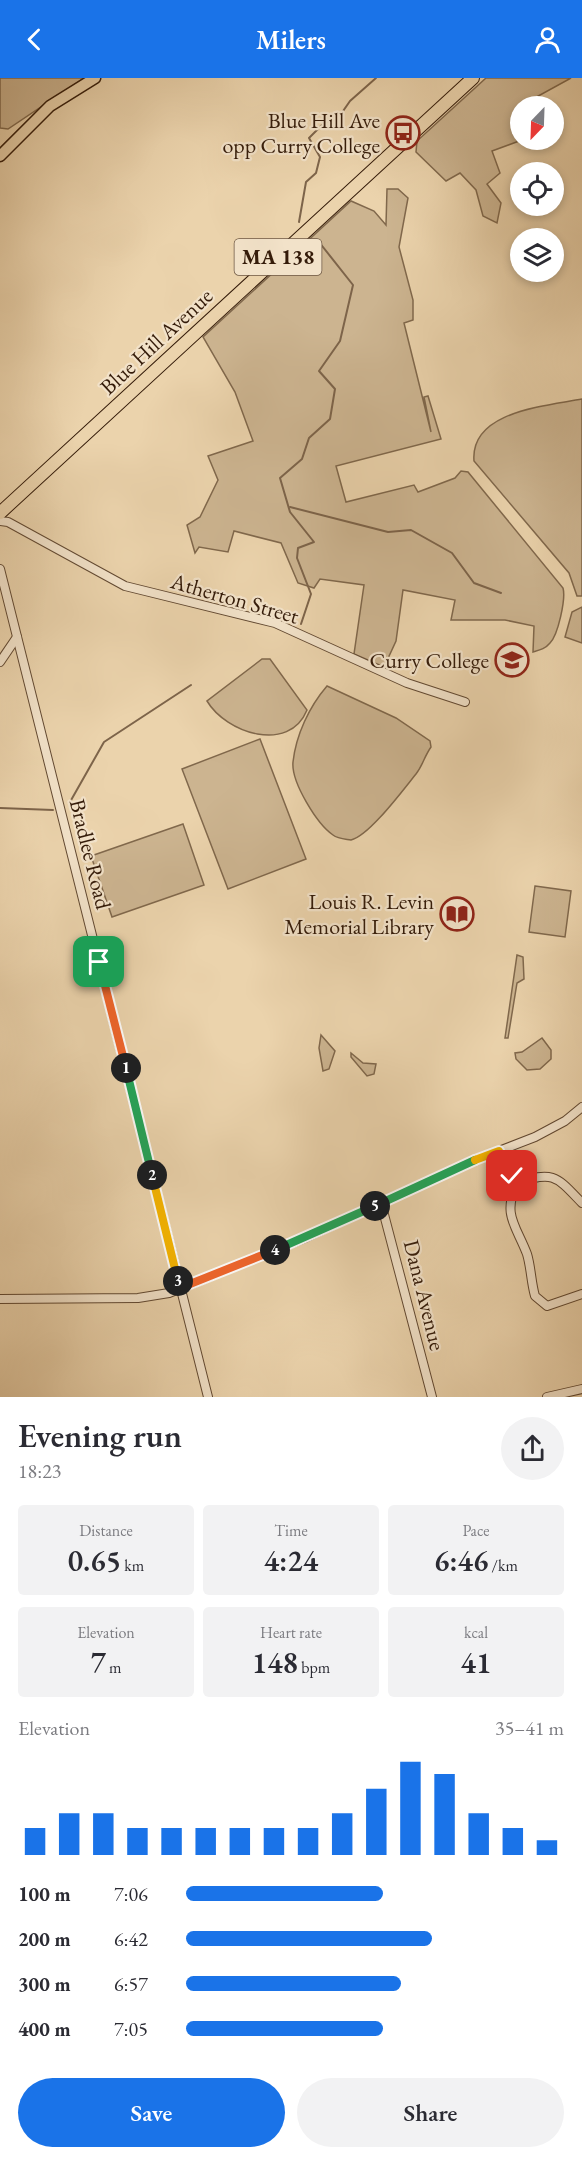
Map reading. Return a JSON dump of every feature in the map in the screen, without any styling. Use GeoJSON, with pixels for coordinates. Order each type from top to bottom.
{"type":"FeatureCollection","features":[{"type":"Feature","properties":{"kind":"highway","name":"Blue Hill Avenue"},"geometry":{"type":"LineString","coordinates":[[0,513],[473,78]]}},
{"type":"Feature","properties":{"kind":"main road"},"geometry":{"type":"LineString","coordinates":[[0,156],[50,106],[95,78]]}},
{"type":"Feature","properties":{"kind":"street","name":"Atherton Street"},"geometry":{"type":"LineString","coordinates":[[0,521],[8,522],[125,586],[275,623],[407,683],[465,702]]}},
{"type":"Feature","properties":{"kind":"street","name":"Bradlee Road"},"geometry":{"type":"LineString","coordinates":[[0,569],[208,1397]]}},
{"type":"Feature","properties":{"kind":"street"},"geometry":{"type":"LineString","coordinates":[[0,662],[17,637]]}},
{"type":"Feature","properties":{"kind":"street"},"geometry":{"type":"LineString","coordinates":[[0,662],[13,660],[23,663]]}},
{"type":"Feature","properties":{"kind":"street"},"geometry":{"type":"LineString","coordinates":[[0,1299],[138,1298],[159,1295],[314,1234],[551,1129],[582,1107]]}},
{"type":"Feature","properties":{"kind":"street"},"geometry":{"type":"LineString","coordinates":[[499,1151],[517,1183]]}},
{"type":"Feature","properties":{"kind":"street"},"geometry":{"type":"LineString","coordinates":[[582,1203],[561,1181],[540,1175],[517,1183],[510,1198],[510,1215],[527,1253],[535,1296],[547,1306],[582,1294]]}},
{"type":"Feature","properties":{"kind":"street","name":"Dana Avenue"},"geometry":{"type":"LineString","coordinates":[[381,1203],[432,1397]]}},
{"type":"Feature","properties":{"kind":"street"},"geometry":{"type":"LineString","coordinates":[[547,1397],[582,1389]]}},
{"type":"Feature","properties":{"kind":"shaded area"},"geometry":{"type":"Polygon","coordinates":[[[0,78],[84,78],[8,129],[0,128],[0,78]]]}},
{"type":"Feature","properties":{"kind":"shaded area"},"geometry":{"type":"Polygon","coordinates":[[[486,78],[571,78],[538,96],[510,96],[510,144],[492,151],[500,173],[487,184],[501,203],[497,223],[483,216],[476,190],[460,173],[446,181],[416,152],[417,141],[486,78]]]}},
{"type":"Feature","properties":{"kind":"shaded area"},"geometry":{"type":"Polygon","coordinates":[[[387,189],[398,189],[408,198],[399,247],[413,300],[413,320],[404,323],[431,432],[424,397],[428,396],[441,439],[336,466],[346,502],[414,485],[418,492],[455,478],[461,471],[468,472],[563,588],[562,608],[556,633],[548,645],[538,651],[533,652],[534,626],[505,620],[451,620],[455,600],[403,590],[396,641],[384,667],[354,654],[364,585],[320,579],[314,588],[298,583],[281,543],[234,531],[228,552],[199,547],[195,553],[187,525],[200,517],[218,480],[208,456],[253,441],[235,392],[203,337],[351,201],[374,211],[386,225],[387,189]]]}},
{"type":"Feature","properties":{"kind":"shaded area"},"geometry":{"type":"Polygon","coordinates":[[[582,399],[582,596],[577,596],[569,573],[474,461],[476,444],[484,431],[497,421],[531,409],[582,399]]]}},
{"type":"Feature","properties":{"kind":"shaded area"},"geometry":{"type":"Polygon","coordinates":[[[582,607],[582,643],[565,637],[572,612],[582,607]]]}},
{"type":"Feature","properties":{"kind":"shaded area"},"geometry":{"type":"Polygon","coordinates":[[[262,659],[270,659],[307,710],[298,724],[286,732],[272,735],[242,730],[228,722],[207,701],[262,659]]]}},
{"type":"Feature","properties":{"kind":"shaded area"},"geometry":{"type":"Polygon","coordinates":[[[327,686],[396,718],[430,741],[431,747],[418,771],[385,812],[367,830],[351,840],[335,836],[320,822],[306,802],[293,770],[300,732],[309,712],[327,686]]]}},
{"type":"Feature","properties":{"kind":"shaded area"},"geometry":{"type":"Polygon","coordinates":[[[260,739],[306,859],[228,889],[182,769],[260,739]]]}},
{"type":"Feature","properties":{"kind":"shaded area"},"geometry":{"type":"Polygon","coordinates":[[[183,824],[204,885],[112,917],[91,856],[183,824]]]}},
{"type":"Feature","properties":{"kind":"shaded area"},"geometry":{"type":"Polygon","coordinates":[[[535,886],[571,891],[565,937],[529,932],[535,886]]]}},
{"type":"Feature","properties":{"kind":"shaded area"},"geometry":{"type":"Polygon","coordinates":[[[517,955],[523,957],[524,979],[517,983],[508,1038],[505,1038],[517,955]]]}},
{"type":"Feature","properties":{"kind":"shaded area"},"geometry":{"type":"Polygon","coordinates":[[[321,1035],[335,1051],[329,1069],[323,1071],[319,1048],[321,1035]]]}},
{"type":"Feature","properties":{"kind":"shaded area"},"geometry":{"type":"Polygon","coordinates":[[[542,1038],[551,1050],[551,1059],[540,1069],[527,1070],[516,1059],[515,1053],[522,1052],[542,1038]]]}},
{"type":"Feature","properties":{"kind":"shaded area"},"geometry":{"type":"Polygon","coordinates":[[[351,1053],[363,1063],[376,1064],[374,1074],[367,1076],[351,1057],[351,1053]]]}},
{"type":"Feature","properties":{"kind":"waterway"},"geometry":{"type":"LineString","coordinates":[[299,222],[306,182],[316,173],[320,157],[309,138],[324,123],[341,114],[350,101],[376,78]]}},
{"type":"Feature","properties":{"kind":"waterway"},"geometry":{"type":"LineString","coordinates":[[301,624],[311,594],[297,558],[298,548],[314,542],[290,512],[280,478],[302,459],[309,438],[330,419],[335,389],[319,371],[340,341],[353,285],[319,242]]}},
{"type":"Feature","properties":{"kind":"waterway"},"geometry":{"type":"LineString","coordinates":[[290,507],[388,532],[411,530],[452,553],[474,583],[501,593]]}},
{"type":"Feature","properties":{"kind":"waterway"},"geometry":{"type":"LineString","coordinates":[[70,802],[104,742],[191,685]]}},
{"type":"Feature","properties":{"kind":"waterway"},"geometry":{"type":"LineString","coordinates":[[0,808],[53,810]]}},
{"type":"Feature","properties":{"kind":"place","name":"Blue Hill Ave opp Curry College"},"geometry":{"type":"Point","coordinates":[403,133]}},
{"type":"Feature","properties":{"kind":"place","name":"Curry College"},"geometry":{"type":"Point","coordinates":[512,660]}},
{"type":"Feature","properties":{"kind":"place","name":"Louis R. Levin Memorial Library"},"geometry":{"type":"Point","coordinates":[457,914]}},
{"type":"Feature","properties":{"kind":"route"},"geometry":{"type":"LineString","coordinates":[[99,962],[180,1288],[314,1234],[499,1151],[512,1176]]}}]}
